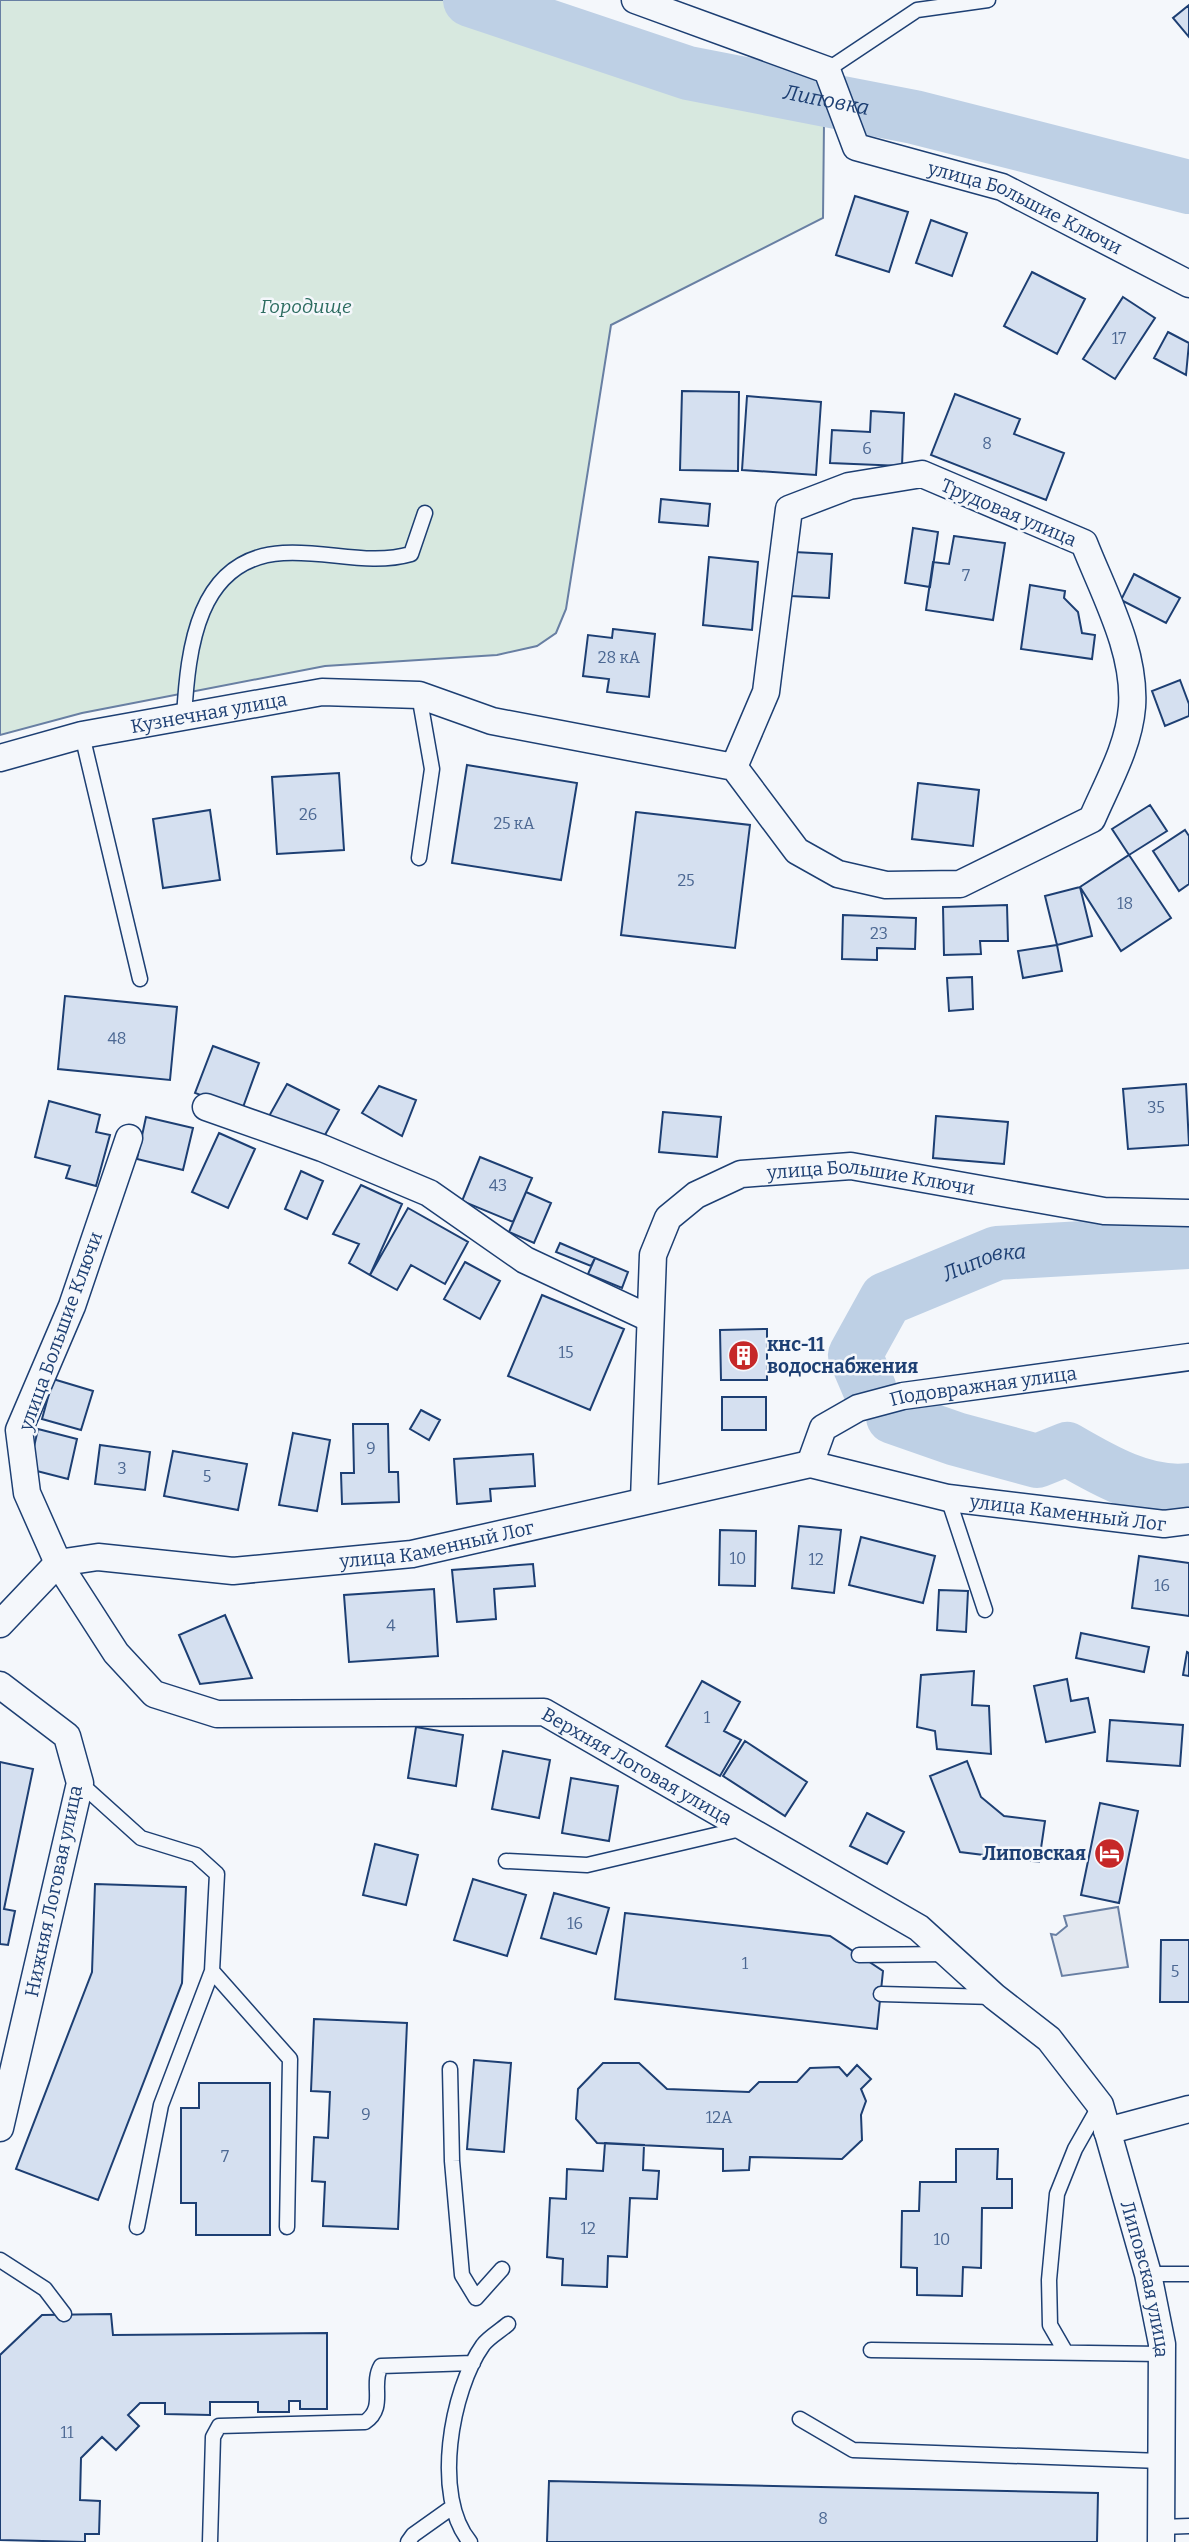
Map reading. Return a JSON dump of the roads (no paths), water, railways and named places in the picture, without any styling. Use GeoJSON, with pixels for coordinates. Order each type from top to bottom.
{"type":"FeatureCollection","features":[{"type":"Feature","properties":{"kind":"street"},"geometry":{"type":"LineString","coordinates":[[635,0],[827,70]]}},
{"type":"Feature","properties":{"kind":"street","name":"улица Большие Ключи"},"geometry":{"type":"LineString","coordinates":[[827,70],[856,147],[1002,187],[1189,284]]}},
{"type":"Feature","properties":{"kind":"street","name":"Трудовая улица"},"geometry":{"type":"LineString","coordinates":[[922,474],[1084,543],[1127,654],[1132,707],[1124,744],[1092,819],[960,884],[886,885],[838,874],[797,851],[734,767],[766,692],[789,509],[849,486],[922,474]]}},
{"type":"Feature","properties":{"kind":"street","name":"Кузнечная улица"},"geometry":{"type":"LineString","coordinates":[[0,758],[82,735],[322,692],[419,695]]}},
{"type":"Feature","properties":{"kind":"street"},"geometry":{"type":"LineString","coordinates":[[419,695],[492,721],[734,767]]}},
{"type":"Feature","properties":{"kind":"street"},"geometry":{"type":"LineString","coordinates":[[206,1107],[322,1149],[429,1193],[525,1260],[649,1318]]}},
{"type":"Feature","properties":{"kind":"street","name":"улица Большие Ключи"},"geometry":{"type":"LineString","coordinates":[[58,1563],[27,1493],[19,1430],[72,1306],[129,1138]]}},
{"type":"Feature","properties":{"kind":"street","name":"улица Большие Ключи"},"geometry":{"type":"LineString","coordinates":[[644,1500],[653,1255],[668,1218],[696,1195],[741,1174],[851,1166],[1104,1211],[1189,1213]]}},
{"type":"Feature","properties":{"kind":"street","name":"Подовражная улица"},"geometry":{"type":"LineString","coordinates":[[810,1464],[823,1428],[858,1408],[903,1396],[1189,1357]]}},
{"type":"Feature","properties":{"kind":"street","name":"улица Каменный Лог"},"geometry":{"type":"LineString","coordinates":[[58,1563],[97,1557],[233,1571],[412,1555],[810,1464],[948,1498],[1164,1524],[1189,1521]]}},
{"type":"Feature","properties":{"kind":"street"},"geometry":{"type":"LineString","coordinates":[[0,1624],[58,1563]]}},
{"type":"Feature","properties":{"kind":"street","name":"Верхняя Логовая улица"},"geometry":{"type":"LineString","coordinates":[[58,1563],[116,1653],[154,1694],[217,1714],[544,1712],[919,1928],[951,1954],[995,1997],[1049,2039]]}},
{"type":"Feature","properties":{"kind":"street","name":"Нижняя Логовая улица"},"geometry":{"type":"LineString","coordinates":[[0,1685],[67,1736],[80,1783],[2,2113]]}},
{"type":"Feature","properties":{"kind":"street","name":"Липовская улица"},"geometry":{"type":"LineString","coordinates":[[1049,2039],[1100,2105],[1148,2274],[1162,2354],[1161,2535]]}},
{"type":"Feature","properties":{"kind":"street"},"geometry":{"type":"LineString","coordinates":[[1107,2131],[1189,2109]]}},
{"type":"Feature","properties":{"kind":"lane"},"geometry":{"type":"LineString","coordinates":[[827,70],[917,10],[988,0]]}},
{"type":"Feature","properties":{"kind":"lane"},"geometry":{"type":"LineString","coordinates":[[184,717],[187,661],[206,598],[238,565],[282,553],[391,560],[411,554],[425,513]]}},
{"type":"Feature","properties":{"kind":"lane"},"geometry":{"type":"LineString","coordinates":[[419,695],[432,769],[419,859]]}},
{"type":"Feature","properties":{"kind":"lane"},"geometry":{"type":"LineString","coordinates":[[82,735],[140,979]]}},
{"type":"Feature","properties":{"kind":"lane"},"geometry":{"type":"LineString","coordinates":[[948,1498],[985,1610]]}},
{"type":"Feature","properties":{"kind":"lane"},"geometry":{"type":"LineString","coordinates":[[80,1783],[141,1838],[196,1855],[217,1874],[212,1972],[161,2105],[137,2227]]}},
{"type":"Feature","properties":{"kind":"lane"},"geometry":{"type":"LineString","coordinates":[[506,1861],[587,1864],[745,1828]]}},
{"type":"Feature","properties":{"kind":"lane"},"geometry":{"type":"LineString","coordinates":[[859,1955],[951,1954]]}},
{"type":"Feature","properties":{"kind":"lane"},"geometry":{"type":"LineString","coordinates":[[212,1972],[290,2059],[287,2227]]}},
{"type":"Feature","properties":{"kind":"lane"},"geometry":{"type":"LineString","coordinates":[[881,1994],[995,1997]]}},
{"type":"Feature","properties":{"kind":"lane"},"geometry":{"type":"LineString","coordinates":[[450,2069],[452,2161],[462,2275],[476,2298],[502,2269]]}},
{"type":"Feature","properties":{"kind":"lane"},"geometry":{"type":"LineString","coordinates":[[1065,2351],[1051,2325],[1049,2280],[1057,2194],[1075,2149],[1100,2105]]}},
{"type":"Feature","properties":{"kind":"lane"},"geometry":{"type":"LineString","coordinates":[[0,2260],[45,2289],[64,2315]]}},
{"type":"Feature","properties":{"kind":"lane"},"geometry":{"type":"LineString","coordinates":[[1148,2274],[1189,2274]]}},
{"type":"Feature","properties":{"kind":"lane"},"geometry":{"type":"LineString","coordinates":[[470,2542],[452,2508],[447,2479],[450,2443],[473,2363],[484,2343],[508,2325]]}},
{"type":"Feature","properties":{"kind":"lane"},"geometry":{"type":"LineString","coordinates":[[871,2350],[1162,2354]]}},
{"type":"Feature","properties":{"kind":"lane"},"geometry":{"type":"LineString","coordinates":[[210,2542],[213,2437],[219,2426],[365,2422],[374,2416],[378,2402],[378,2371],[381,2366],[473,2363]]}},
{"type":"Feature","properties":{"kind":"lane"},"geometry":{"type":"LineString","coordinates":[[800,2419],[853,2449],[1161,2461]]}},
{"type":"Feature","properties":{"kind":"lane"},"geometry":{"type":"LineString","coordinates":[[408,2542],[413,2535],[452,2508]]}},
{"type":"Feature","properties":{"kind":"lane"},"geometry":{"type":"LineString","coordinates":[[1161,2535],[1189,2526]]}},
{"type":"Feature","properties":{"kind":"waterway","name":"Липовка"},"geometry":{"type":"LineString","coordinates":[[470,0],[688,73],[914,117],[1189,187]]}},
{"type":"Feature","properties":{"kind":"waterway","name":"Липовка"},"geometry":{"type":"LineString","coordinates":[[870,1390],[855,1355],[886,1299],[997,1253],[1189,1242]]}},
{"type":"Feature","properties":{"kind":"waterway","name":"Липовка"},"geometry":{"type":"LineString","coordinates":[[893,1417],[956,1439],[1037,1461],[1067,1449],[1110,1473],[1141,1485],[1173,1491],[1189,1490]]}},
{"type":"Feature","properties":{"kind":"place","name":"кнс-11 водоснабжения"},"geometry":{"type":"Point","coordinates":[744,1355]}},
{"type":"Feature","properties":{"kind":"place","name":"Липовская"},"geometry":{"type":"Point","coordinates":[1109,1853]}},
{"type":"Feature","properties":{"kind":"park label","name":"Городище"},"geometry":{"type":"Point","coordinates":[306,306]}}]}
